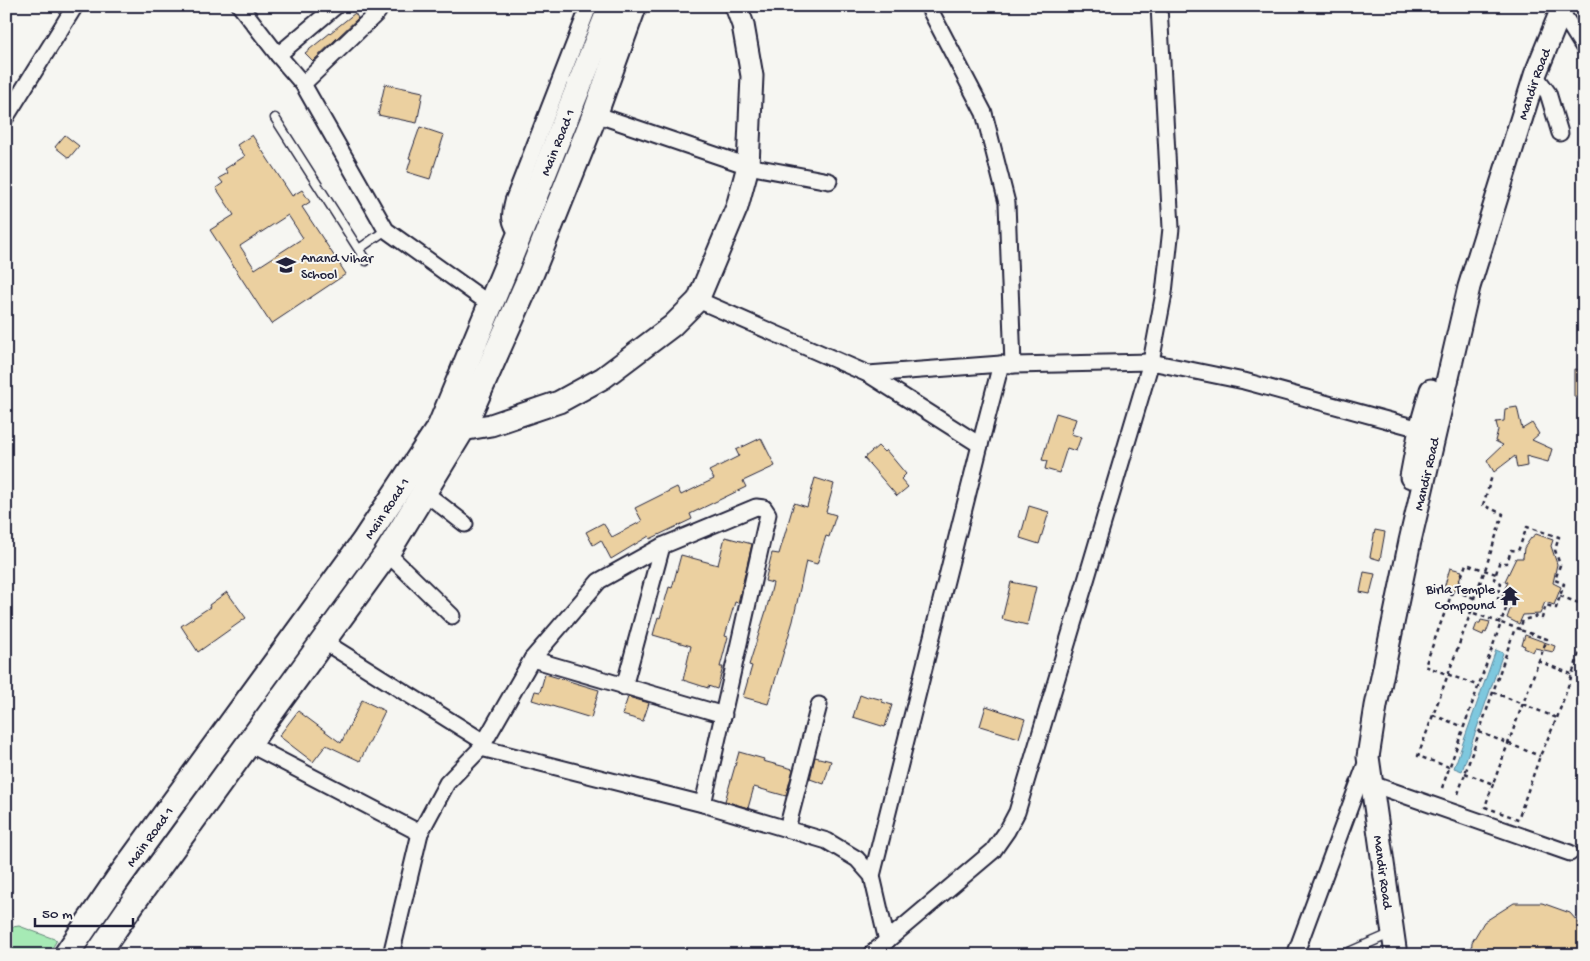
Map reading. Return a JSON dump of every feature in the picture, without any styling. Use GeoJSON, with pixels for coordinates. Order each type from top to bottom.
{"type":"FeatureCollection","features":[{"type":"Feature","properties":{"kind":"main road","name":"Main Road 1"},"geometry":{"type":"LineString","coordinates":[[66,955],[116,882],[364,541],[440,426],[519,236],[611,6]]}},
{"type":"Feature","properties":{"kind":"main road","name":"Main Road 1"},"geometry":{"type":"LineString","coordinates":[[97,955],[387,553],[462,430],[527,284],[595,114],[634,6]]}},
{"type":"Feature","properties":{"kind":"street"},"geometry":{"type":"LineString","coordinates":[[6,117],[75,6]]}},
{"type":"Feature","properties":{"kind":"street"},"geometry":{"type":"LineString","coordinates":[[240,6],[278,56],[303,84],[386,230],[491,304]]}},
{"type":"Feature","properties":{"kind":"street"},"geometry":{"type":"LineString","coordinates":[[278,56],[336,6]]}},
{"type":"Feature","properties":{"kind":"street"},"geometry":{"type":"LineString","coordinates":[[303,84],[378,12],[379,6]]}},
{"type":"Feature","properties":{"kind":"street"},"geometry":{"type":"LineString","coordinates":[[519,236],[513,228],[509,216],[513,201],[589,6]]}},
{"type":"Feature","properties":{"kind":"street"},"geometry":{"type":"LineString","coordinates":[[887,941],[872,876],[980,445],[1007,365],[1007,203],[984,113],[928,6]]}},
{"type":"Feature","properties":{"kind":"street"},"geometry":{"type":"LineString","coordinates":[[870,955],[993,851],[1008,831],[1017,812],[1150,362],[1164,293],[1171,228],[1159,6]]}},
{"type":"Feature","properties":{"kind":"street"},"geometry":{"type":"LineString","coordinates":[[462,430],[491,425],[559,402],[603,378],[672,326],[698,300],[737,207],[748,166],[752,76],[738,7]]}},
{"type":"Feature","properties":{"kind":"street"},"geometry":{"type":"LineString","coordinates":[[1558,8],[1584,48]]}},
{"type":"Feature","properties":{"kind":"street","name":"Mandir Road"},"geometry":{"type":"LineString","coordinates":[[1365,782],[1376,706],[1410,542],[1469,287],[1535,74],[1558,8]]}},
{"type":"Feature","properties":{"kind":"street","name":"Mandir Road"},"geometry":{"type":"LineString","coordinates":[[1396,955],[1385,942],[1365,782],[1356,747],[1365,689],[1420,429],[1478,216],[1500,142],[1534,43],[1558,8]]}},
{"type":"Feature","properties":{"kind":"street"},"geometry":{"type":"LineString","coordinates":[[1535,74],[1548,93],[1560,133]]}},
{"type":"Feature","properties":{"kind":"street"},"geometry":{"type":"LineString","coordinates":[[595,114],[748,166],[829,181]]}},
{"type":"Feature","properties":{"kind":"street"},"geometry":{"type":"LineString","coordinates":[[698,300],[868,374],[980,445]]}},
{"type":"Feature","properties":{"kind":"street"},"geometry":{"type":"LineString","coordinates":[[868,374],[1007,365],[1150,362],[1244,382],[1420,429]]}},
{"type":"Feature","properties":{"kind":"street"},"geometry":{"type":"LineString","coordinates":[[424,492],[465,524]]}},
{"type":"Feature","properties":{"kind":"street"},"geometry":{"type":"LineString","coordinates":[[391,955],[420,833],[447,783],[483,745],[532,659],[599,580],[662,546],[756,508],[764,508],[768,514],[703,804]]}},
{"type":"Feature","properties":{"kind":"street"},"geometry":{"type":"LineString","coordinates":[[624,687],[662,546]]}},
{"type":"Feature","properties":{"kind":"street"},"geometry":{"type":"LineString","coordinates":[[387,553],[452,616]]}},
{"type":"Feature","properties":{"kind":"street"},"geometry":{"type":"LineString","coordinates":[[322,642],[483,745],[703,804],[827,841],[856,859],[872,876]]}},
{"type":"Feature","properties":{"kind":"street"},"geometry":{"type":"LineString","coordinates":[[532,659],[724,715]]}},
{"type":"Feature","properties":{"kind":"street"},"geometry":{"type":"LineString","coordinates":[[787,829],[819,705]]}},
{"type":"Feature","properties":{"kind":"street"},"geometry":{"type":"LineString","coordinates":[[248,744],[420,833]]}},
{"type":"Feature","properties":{"kind":"street"},"geometry":{"type":"LineString","coordinates":[[1295,955],[1365,782],[1570,853]]}},
{"type":"Feature","properties":{"kind":"street"},"geometry":{"type":"LineString","coordinates":[[116,882],[132,904]]}},
{"type":"Feature","properties":{"kind":"lane"},"geometry":{"type":"LineString","coordinates":[[275,118],[366,261]]}},
{"type":"Feature","properties":{"kind":"lane"},"geometry":{"type":"LineString","coordinates":[[359,249],[386,230]]}},
{"type":"Feature","properties":{"kind":"lane"},"geometry":{"type":"LineString","coordinates":[[1342,955],[1385,942]]}},
{"type":"Feature","properties":{"kind":"path"},"geometry":{"type":"LineString","coordinates":[[1449,767],[1418,756],[1475,601],[1474,598],[1503,514],[1483,505],[1492,476]]}},
{"type":"Feature","properties":{"kind":"path"},"geometry":{"type":"LineString","coordinates":[[1442,788],[1507,606],[1498,599],[1501,583],[1494,579],[1499,563],[1507,563],[1511,550],[1518,551],[1527,527],[1559,537],[1555,550],[1560,564],[1555,580],[1564,584],[1556,608],[1546,605],[1542,618],[1538,616],[1528,617],[1523,620],[1520,630],[1516,628]]}},
{"type":"Feature","properties":{"kind":"path"},"geometry":{"type":"LineString","coordinates":[[1456,591],[1466,564],[1496,574]]}},
{"type":"Feature","properties":{"kind":"path"},"geometry":{"type":"LineString","coordinates":[[1474,598],[1452,590],[1425,666],[1478,686]]}},
{"type":"Feature","properties":{"kind":"path"},"geometry":{"type":"LineString","coordinates":[[1560,596],[1584,605]]}},
{"type":"Feature","properties":{"kind":"path"},"geometry":{"type":"LineString","coordinates":[[1471,612],[1547,639],[1485,807],[1518,819],[1540,756],[1557,718],[1584,640]]}},
{"type":"Feature","properties":{"kind":"path"},"geometry":{"type":"LineString","coordinates":[[1458,794],[1516,628]]}},
{"type":"Feature","properties":{"kind":"path"},"geometry":{"type":"LineString","coordinates":[[1538,661],[1572,674]]}},
{"type":"Feature","properties":{"kind":"path"},"geometry":{"type":"LineString","coordinates":[[1493,692],[1557,718]]}},
{"type":"Feature","properties":{"kind":"path"},"geometry":{"type":"LineString","coordinates":[[1433,715],[1464,727]]}},
{"type":"Feature","properties":{"kind":"path"},"geometry":{"type":"LineString","coordinates":[[1479,732],[1540,756]]}},
{"type":"Feature","properties":{"kind":"path"},"geometry":{"type":"LineString","coordinates":[[1465,773],[1494,784]]}},
{"type":"Feature","properties":{"kind":"green space"},"geometry":{"type":"Polygon","coordinates":[[[19,926],[57,940],[48,955],[6,955],[6,928],[19,926]]]}},
{"type":"Feature","properties":{"kind":"water"},"geometry":{"type":"Polygon","coordinates":[[[1496,650],[1503,653],[1462,771],[1454,768],[1496,650]]]}},
{"type":"Feature","properties":{"kind":"building"},"geometry":{"type":"Polygon","coordinates":[[[355,13],[358,18],[313,61],[305,53],[355,13]]]}},
{"type":"Feature","properties":{"kind":"building"},"geometry":{"type":"Polygon","coordinates":[[[385,84],[423,92],[417,123],[378,115],[385,84]]]}},
{"type":"Feature","properties":{"kind":"building"},"geometry":{"type":"Polygon","coordinates":[[[420,127],[444,135],[430,179],[407,172],[411,159],[409,158],[420,127]]]}},
{"type":"Feature","properties":{"kind":"building"},"geometry":{"type":"Polygon","coordinates":[[[65,135],[79,146],[69,158],[55,147],[65,135]]]}},
{"type":"Feature","properties":{"kind":"building"},"geometry":{"type":"Polygon","coordinates":[[[252,135],[292,196],[302,190],[310,202],[302,207],[346,274],[271,324],[210,230],[234,215],[216,188],[223,183],[219,178],[228,173],[225,169],[245,156],[237,145],[252,135]],[[288,215],[240,246],[255,269],[303,238],[288,215]]]}},
{"type":"Feature","properties":{"kind":"building"},"geometry":{"type":"Polygon","coordinates":[[[1574,369],[1584,370],[1584,398],[1574,397],[1574,369]]]}},
{"type":"Feature","properties":{"kind":"building"},"geometry":{"type":"Polygon","coordinates":[[[1517,407],[1522,429],[1532,423],[1539,434],[1532,440],[1552,449],[1548,462],[1526,456],[1527,466],[1517,468],[1515,456],[1494,472],[1487,460],[1503,445],[1495,441],[1498,430],[1496,422],[1504,421],[1505,409],[1517,407]]]}},
{"type":"Feature","properties":{"kind":"building"},"geometry":{"type":"Polygon","coordinates":[[[1056,413],[1076,419],[1071,434],[1081,437],[1076,451],[1067,448],[1059,473],[1045,469],[1047,461],[1042,460],[1056,413]]]}},
{"type":"Feature","properties":{"kind":"building"},"geometry":{"type":"Polygon","coordinates":[[[761,438],[775,466],[743,481],[746,487],[690,514],[692,519],[650,539],[649,536],[611,559],[601,540],[593,545],[586,532],[603,523],[612,537],[642,521],[635,508],[677,487],[681,495],[714,479],[709,471],[739,456],[736,450],[761,438]]]}},
{"type":"Feature","properties":{"kind":"building"},"geometry":{"type":"Polygon","coordinates":[[[878,446],[884,452],[886,450],[906,474],[901,479],[908,487],[897,496],[864,458],[878,446]]]}},
{"type":"Feature","properties":{"kind":"building"},"geometry":{"type":"Polygon","coordinates":[[[815,478],[834,484],[826,512],[836,515],[829,537],[826,536],[817,564],[806,561],[793,621],[768,704],[743,697],[752,666],[749,665],[773,583],[765,581],[772,553],[779,554],[794,503],[807,507],[815,478]]]}},
{"type":"Feature","properties":{"kind":"building"},"geometry":{"type":"Polygon","coordinates":[[[1029,506],[1049,512],[1039,544],[1020,538],[1029,506]]]}},
{"type":"Feature","properties":{"kind":"building"},"geometry":{"type":"Polygon","coordinates":[[[1375,530],[1385,532],[1380,560],[1370,557],[1375,530]]]}},
{"type":"Feature","properties":{"kind":"building"},"geometry":{"type":"Polygon","coordinates":[[[1536,534],[1553,540],[1551,546],[1557,564],[1553,583],[1561,587],[1554,605],[1545,602],[1540,614],[1523,615],[1519,624],[1507,618],[1512,604],[1505,600],[1502,595],[1508,582],[1505,581],[1516,558],[1523,558],[1524,548],[1536,534]]]}},
{"type":"Feature","properties":{"kind":"building"},"geometry":{"type":"Polygon","coordinates":[[[725,537],[752,544],[738,603],[735,602],[725,636],[728,637],[720,667],[723,667],[717,689],[683,680],[691,646],[653,635],[669,587],[672,588],[681,555],[718,565],[725,537]]]}},
{"type":"Feature","properties":{"kind":"building"},"geometry":{"type":"Polygon","coordinates":[[[1450,568],[1462,571],[1456,591],[1444,588],[1450,568]]]}},
{"type":"Feature","properties":{"kind":"building"},"geometry":{"type":"Polygon","coordinates":[[[1364,572],[1375,574],[1370,594],[1360,592],[1364,572]]]}},
{"type":"Feature","properties":{"kind":"building"},"geometry":{"type":"Polygon","coordinates":[[[1011,582],[1036,587],[1027,625],[1002,619],[1011,582]]]}},
{"type":"Feature","properties":{"kind":"building"},"geometry":{"type":"Polygon","coordinates":[[[227,592],[246,618],[198,652],[181,626],[210,607],[209,605],[227,592]]]}},
{"type":"Feature","properties":{"kind":"building"},"geometry":{"type":"Polygon","coordinates":[[[1481,620],[1490,622],[1486,633],[1484,632],[1483,635],[1474,631],[1477,623],[1480,623],[1481,620]]]}},
{"type":"Feature","properties":{"kind":"building"},"geometry":{"type":"Polygon","coordinates":[[[1525,635],[1555,646],[1553,652],[1535,648],[1533,652],[1524,648],[1525,646],[1522,645],[1525,635]]]}},
{"type":"Feature","properties":{"kind":"building"},"geometry":{"type":"Polygon","coordinates":[[[545,674],[599,690],[591,718],[532,700],[535,691],[540,692],[545,674]]]}},
{"type":"Feature","properties":{"kind":"building"},"geometry":{"type":"Polygon","coordinates":[[[860,695],[883,700],[882,702],[892,705],[885,727],[853,717],[860,695]]]}},
{"type":"Feature","properties":{"kind":"building"},"geometry":{"type":"Polygon","coordinates":[[[628,697],[649,703],[643,721],[622,715],[628,697]]]}},
{"type":"Feature","properties":{"kind":"building"},"geometry":{"type":"Polygon","coordinates":[[[362,700],[385,711],[360,761],[326,745],[313,762],[279,736],[298,711],[341,743],[362,700]]]}},
{"type":"Feature","properties":{"kind":"building"},"geometry":{"type":"Polygon","coordinates":[[[986,706],[1025,719],[1019,738],[980,726],[986,706]]]}},
{"type":"Feature","properties":{"kind":"building"},"geometry":{"type":"Polygon","coordinates":[[[739,752],[793,769],[786,796],[754,787],[748,808],[725,801],[739,752]]]}},
{"type":"Feature","properties":{"kind":"building"},"geometry":{"type":"Polygon","coordinates":[[[815,757],[831,761],[824,784],[810,779],[815,757]]]}},
{"type":"Feature","properties":{"kind":"building"},"geometry":{"type":"Polygon","coordinates":[[[1514,903],[1542,903],[1570,913],[1584,929],[1584,955],[1471,955],[1472,942],[1484,922],[1514,903]]]}},
{"type":"Feature","properties":{"kind":"place","name":"Anand Vihar School"},"geometry":{"type":"Point","coordinates":[286,265]}},
{"type":"Feature","properties":{"kind":"place","name":"Birla Temple Compound"},"geometry":{"type":"Point","coordinates":[1510,596]}}]}
